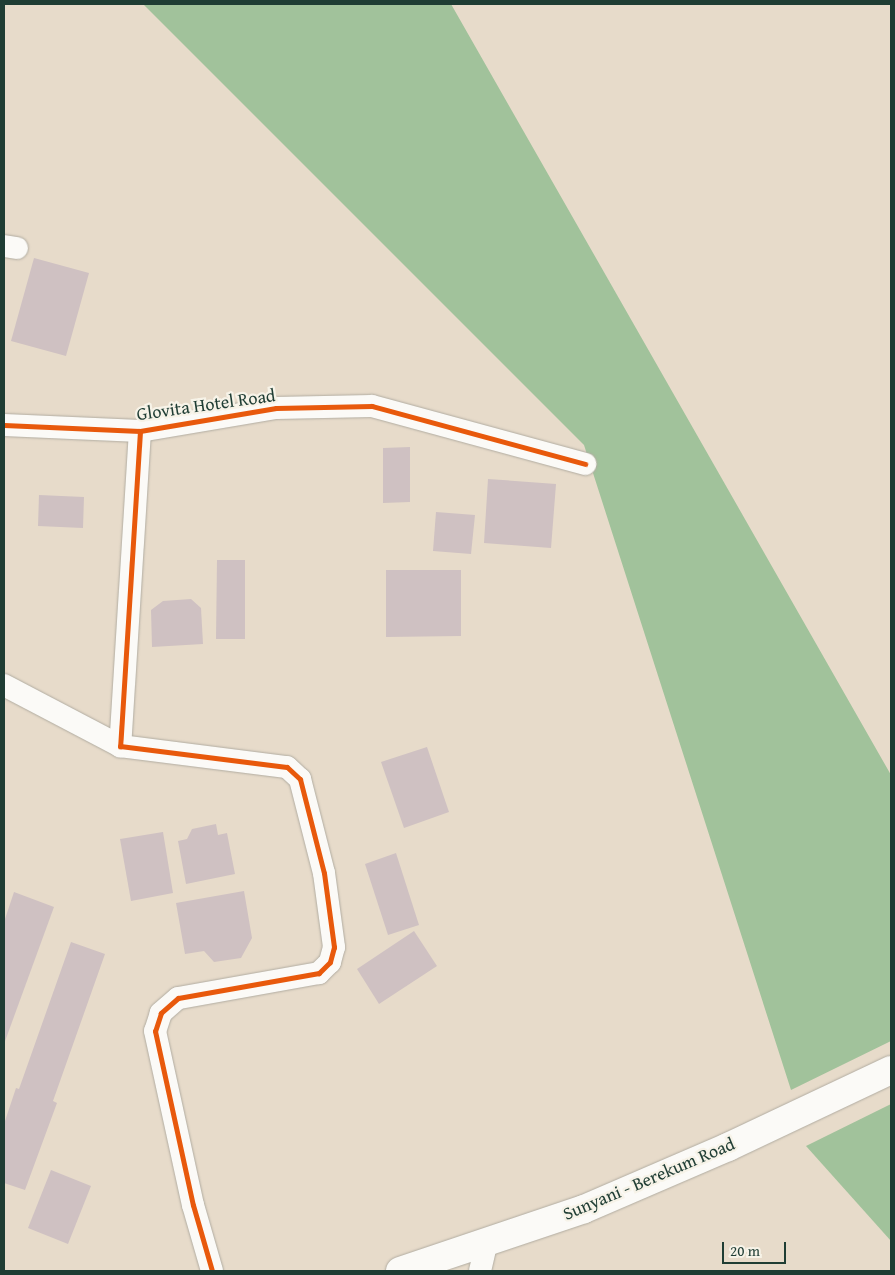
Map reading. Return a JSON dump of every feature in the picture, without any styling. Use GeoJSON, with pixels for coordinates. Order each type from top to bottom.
{"type":"FeatureCollection","features":[{"type":"Feature","properties":{"kind":"main road","name":"Sunyani - Berekum Road"},"geometry":{"type":"LineString","coordinates":[[400,1271],[593,1205],[728,1147],[891,1070]]}},
{"type":"Feature","properties":{"kind":"street","name":"Glovita Hotel Road"},"geometry":{"type":"LineString","coordinates":[[4,425],[140,431],[276,408],[372,406],[585,464]]}},
{"type":"Feature","properties":{"kind":"street"},"geometry":{"type":"LineString","coordinates":[[120,746],[140,431]]}},
{"type":"Feature","properties":{"kind":"street"},"geometry":{"type":"LineString","coordinates":[[4,685],[120,746],[287,767],[300,779],[324,873],[334,947],[330,962],[320,973],[178,998],[161,1013],[155,1031],[193,1205],[212,1271]]}},
{"type":"Feature","properties":{"kind":"street"},"geometry":{"type":"LineString","coordinates":[[480,1271],[487,1242]]}},
{"type":"Feature","properties":{"kind":"green space"},"geometry":{"type":"Polygon","coordinates":[[[143,4],[451,4],[891,775],[891,1041],[791,1090],[584,445],[143,4]]]}},
{"type":"Feature","properties":{"kind":"green space"},"geometry":{"type":"Polygon","coordinates":[[[891,1104],[891,1241],[806,1146],[891,1104]]]}},
{"type":"Feature","properties":{"kind":"building"},"geometry":{"type":"Polygon","coordinates":[[[34,258],[89,273],[66,356],[11,341],[34,258]]]}},
{"type":"Feature","properties":{"kind":"building"},"geometry":{"type":"Polygon","coordinates":[[[410,447],[410,502],[383,503],[383,448],[410,447]]]}},
{"type":"Feature","properties":{"kind":"building"},"geometry":{"type":"Polygon","coordinates":[[[488,479],[556,484],[551,548],[484,543],[488,479]]]}},
{"type":"Feature","properties":{"kind":"building"},"geometry":{"type":"Polygon","coordinates":[[[39,495],[84,497],[83,528],[38,526],[39,495]]]}},
{"type":"Feature","properties":{"kind":"building"},"geometry":{"type":"Polygon","coordinates":[[[436,512],[475,515],[471,554],[433,551],[436,512]]]}},
{"type":"Feature","properties":{"kind":"building"},"geometry":{"type":"Polygon","coordinates":[[[217,560],[245,560],[245,639],[216,639],[217,560]]]}},
{"type":"Feature","properties":{"kind":"building"},"geometry":{"type":"Polygon","coordinates":[[[386,570],[461,570],[461,636],[386,637],[386,570]]]}},
{"type":"Feature","properties":{"kind":"building"},"geometry":{"type":"Polygon","coordinates":[[[191,599],[201,608],[203,644],[152,647],[151,610],[163,601],[191,599]]]}},
{"type":"Feature","properties":{"kind":"building"},"geometry":{"type":"Polygon","coordinates":[[[427,747],[449,812],[404,828],[381,762],[427,747]]]}},
{"type":"Feature","properties":{"kind":"building"},"geometry":{"type":"Polygon","coordinates":[[[216,824],[218,835],[227,833],[235,874],[186,884],[178,841],[187,839],[192,829],[216,824]]]}},
{"type":"Feature","properties":{"kind":"building"},"geometry":{"type":"Polygon","coordinates":[[[163,832],[173,893],[131,901],[120,839],[163,832]]]}},
{"type":"Feature","properties":{"kind":"building"},"geometry":{"type":"Polygon","coordinates":[[[396,853],[419,925],[388,935],[365,864],[396,853]]]}},
{"type":"Feature","properties":{"kind":"building"},"geometry":{"type":"Polygon","coordinates":[[[244,891],[252,938],[241,958],[214,962],[204,951],[185,954],[176,903],[244,891]]]}},
{"type":"Feature","properties":{"kind":"building"},"geometry":{"type":"Polygon","coordinates":[[[14,892],[54,907],[4,1044],[4,922],[14,892]]]}},
{"type":"Feature","properties":{"kind":"building"},"geometry":{"type":"Polygon","coordinates":[[[414,931],[437,966],[379,1004],[357,969],[414,931]]]}},
{"type":"Feature","properties":{"kind":"building"},"geometry":{"type":"Polygon","coordinates":[[[71,942],[105,954],[53,1101],[57,1103],[25,1190],[4,1183],[4,1124],[16,1088],[19,1089],[71,942]]]}},
{"type":"Feature","properties":{"kind":"building"},"geometry":{"type":"Polygon","coordinates":[[[51,1170],[91,1186],[68,1244],[28,1228],[51,1170]]]}},
{"type":"Feature","properties":{"kind":"cycle path"},"geometry":{"type":"LineString","coordinates":[[4,425],[140,431],[276,408],[372,406],[585,464]]}},
{"type":"Feature","properties":{"kind":"cycle path"},"geometry":{"type":"LineString","coordinates":[[140,431],[120,746],[287,767],[300,779],[324,873],[334,947],[330,962],[319,973],[178,998],[161,1013],[155,1031],[193,1205],[212,1271]]}}]}
